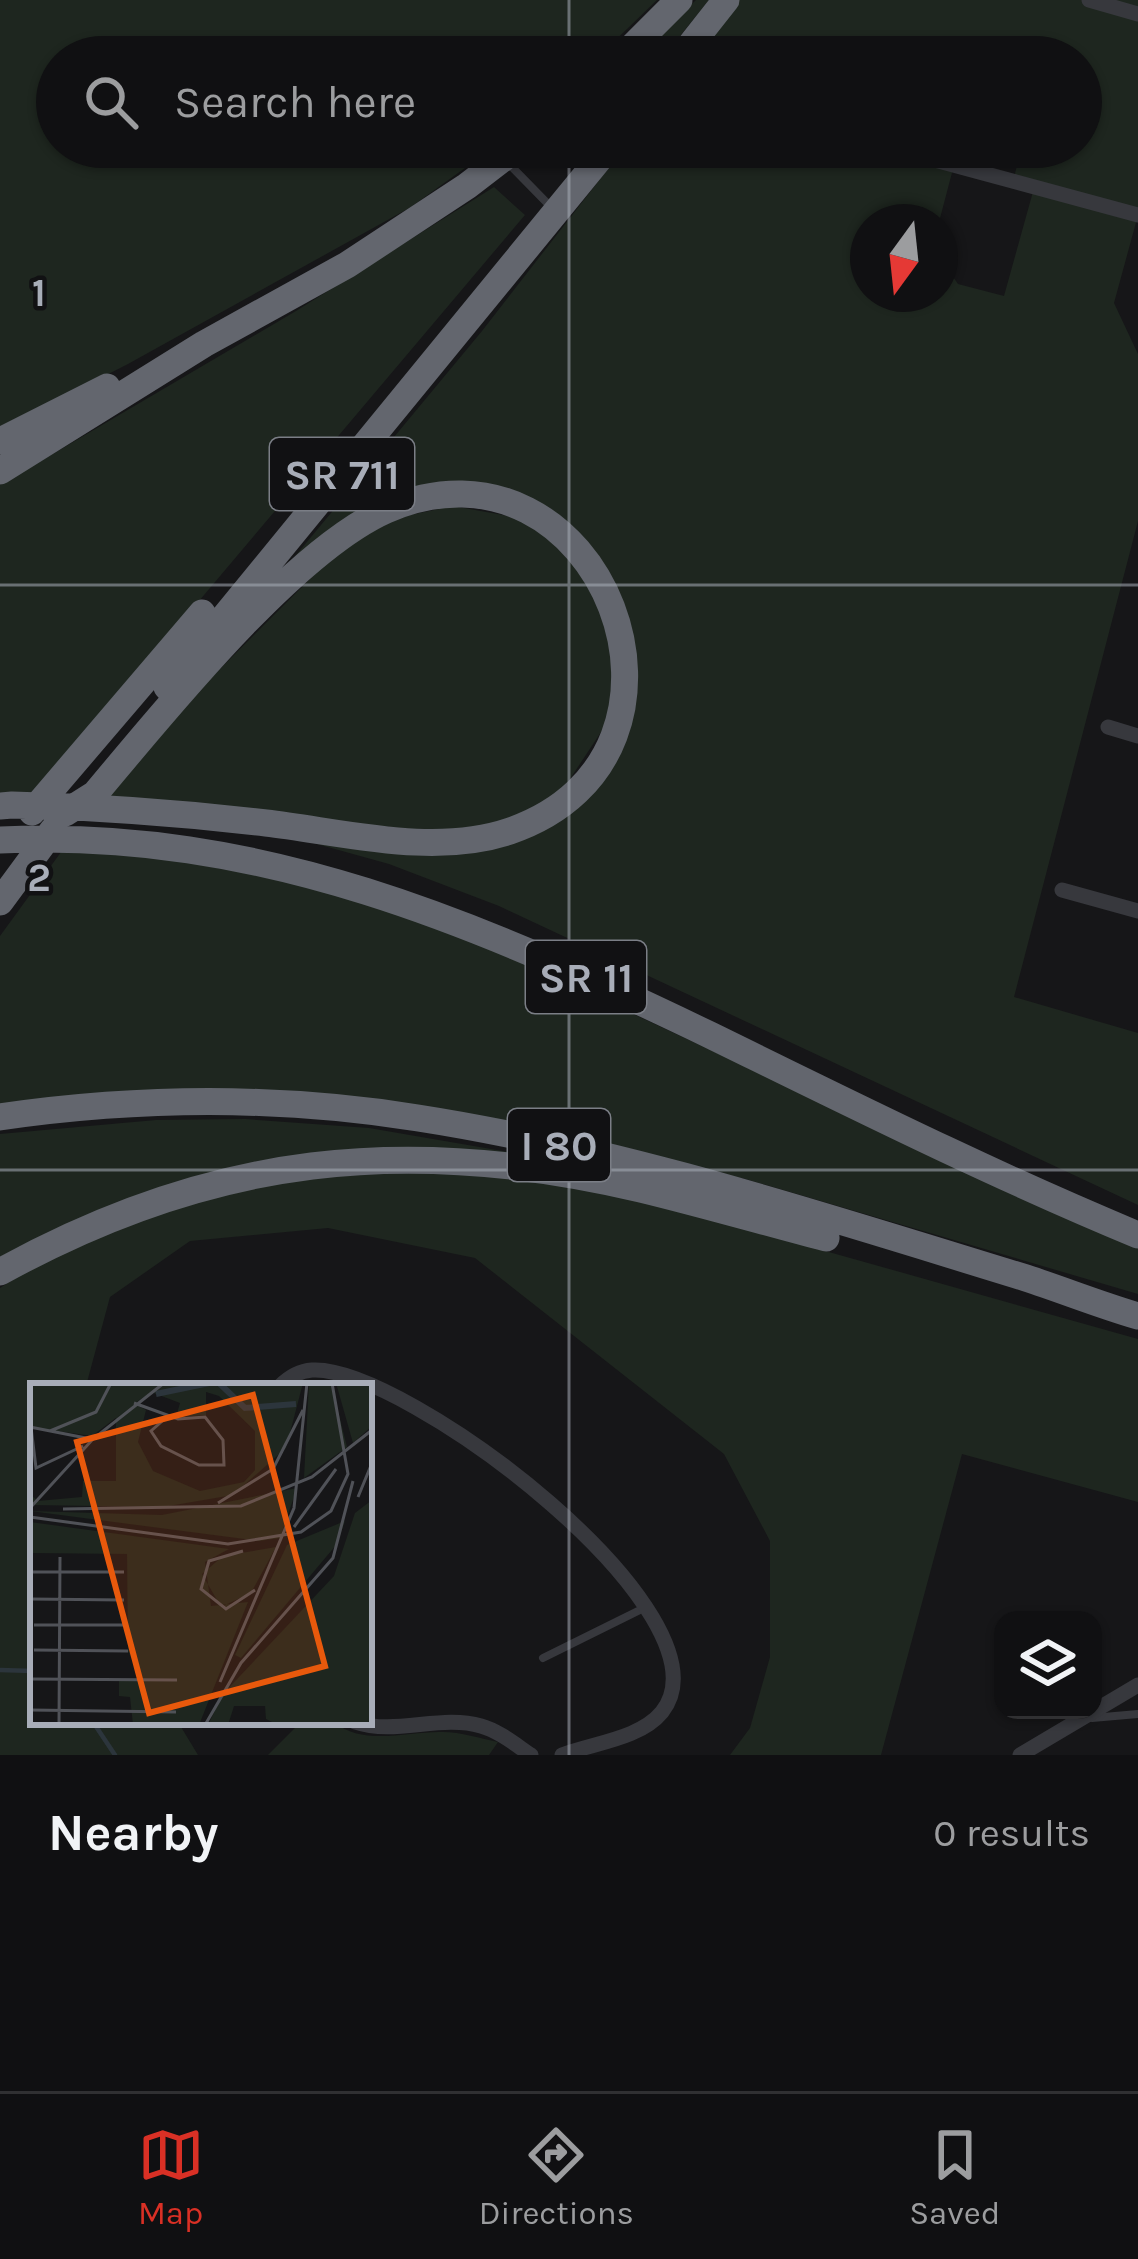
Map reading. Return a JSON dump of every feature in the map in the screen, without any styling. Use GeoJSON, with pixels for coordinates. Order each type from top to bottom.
{"type":"FeatureCollection","features":[{"type":"Feature","properties":{"kind":"highway"},"geometry":{"type":"LineString","coordinates":[[643,36],[679,0]]}},
{"type":"Feature","properties":{"kind":"highway"},"geometry":{"type":"LineString","coordinates":[[697,36],[726,0]]}},
{"type":"Feature","properties":{"kind":"highway"},"geometry":{"type":"LineString","coordinates":[[0,471],[204,344],[347,265],[489,168]]}},
{"type":"Feature","properties":{"kind":"highway"},"geometry":{"type":"LineString","coordinates":[[0,902],[65,813],[95,794],[122,736],[377,410],[440,354],[592,168]]}},
{"type":"Feature","properties":{"kind":"highway"},"geometry":{"type":"LineString","coordinates":[[0,440],[175,352],[204,344]]}},
{"type":"Feature","properties":{"kind":"highway"},"geometry":{"type":"LineString","coordinates":[[0,806],[151,811],[432,842],[509,832],[564,801],[601,760],[614,734],[626,688],[623,638],[608,592],[593,568],[536,515],[481,497],[414,501],[372,517],[315,559],[122,736],[0,844]]}},
{"type":"Feature","properties":{"kind":"highway"},"geometry":{"type":"LineString","coordinates":[[0,820],[169,833],[355,872],[413,892],[544,944],[1006,1164],[1138,1221]]}},
{"type":"Feature","properties":{"kind":"highway","name":"SR 11"},"geometry":{"type":"LineString","coordinates":[[0,844],[68,837],[208,851],[303,871],[391,897],[571,970],[1138,1235]]}},
{"type":"Feature","properties":{"kind":"highway","name":"I 80"},"geometry":{"type":"LineString","coordinates":[[0,1117],[125,1105],[253,1102],[417,1117],[529,1138],[678,1176],[1138,1316]]}},
{"type":"Feature","properties":{"kind":"highway"},"geometry":{"type":"LineString","coordinates":[[0,1272],[117,1214],[182,1191],[264,1171],[398,1159],[495,1166],[640,1189],[1027,1292],[1098,1304]]}},
{"type":"Feature","properties":{"kind":"street"},"geometry":{"type":"LineString","coordinates":[[1089,0],[1138,14]]}},
{"type":"Feature","properties":{"kind":"street"},"geometry":{"type":"LineString","coordinates":[[967,168],[1138,215]]}},
{"type":"Feature","properties":{"kind":"street"},"geometry":{"type":"LineString","coordinates":[[1108,727],[1138,736]]}},
{"type":"Feature","properties":{"kind":"street"},"geometry":{"type":"LineString","coordinates":[[1061,890],[1138,911]]}},
{"type":"Feature","properties":{"kind":"street"},"geometry":{"type":"LineString","coordinates":[[285,1383],[306,1371],[330,1372],[363,1383]]}},
{"type":"Feature","properties":{"kind":"street"},"geometry":{"type":"LineString","coordinates":[[372,1387],[468,1438],[591,1539],[614,1562],[645,1607],[672,1665],[669,1700],[641,1727],[562,1755]]}},
{"type":"Feature","properties":{"kind":"street"},"geometry":{"type":"LineString","coordinates":[[1102,1708],[1138,1685]]}},
{"type":"Feature","properties":{"kind":"street"},"geometry":{"type":"LineString","coordinates":[[1028,1751],[1084,1719]]}},
{"type":"Feature","properties":{"kind":"street"},"geometry":{"type":"LineString","coordinates":[[369,1725],[467,1723],[489,1729],[532,1755]]}},
{"type":"Feature","properties":{"kind":"street"},"geometry":{"type":"LineString","coordinates":[[1028,1751],[1053,1755]]}},
{"type":"Feature","properties":{"kind":"lane"},"geometry":{"type":"LineString","coordinates":[[522,168],[556,212]]}},
{"type":"Feature","properties":{"kind":"lane"},"geometry":{"type":"LineString","coordinates":[[543,1658],[645,1607]]}},
{"type":"Feature","properties":{"kind":"lane"},"geometry":{"type":"LineString","coordinates":[[1102,1717],[1138,1714]]}},
{"type":"Feature","properties":{"kind":"shaded area"},"geometry":{"type":"Polygon","coordinates":[[[0,0],[657,0],[620,36],[36,36],[36,168],[465,168],[411,207],[128,364],[0,429],[0,0]]]}},
{"type":"Feature","properties":{"kind":"shaded area"},"geometry":{"type":"Polygon","coordinates":[[[696,0],[709,0],[680,36],[660,36],[696,0]]]}},
{"type":"Feature","properties":{"kind":"shaded area"},"geometry":{"type":"Polygon","coordinates":[[[739,0],[1138,0],[1138,215],[1114,303],[1138,354],[1138,521],[1014,997],[1138,1033],[1138,1205],[499,906],[389,864],[288,836],[523,837],[559,815],[581,792],[626,706],[636,667],[633,632],[614,582],[594,554],[450,489],[282,572],[482,331],[609,168],[953,168],[944,204],[850,204],[850,312],[958,312],[958,284],[1004,296],[1034,188],[1013,181],[1016,168],[1102,168],[1102,36],[711,36],[739,0]]]}},
{"type":"Feature","properties":{"kind":"shaded area"},"geometry":{"type":"Polygon","coordinates":[[[494,187],[525,215],[35,795],[0,796],[0,485],[296,311],[494,187]]]}},
{"type":"Feature","properties":{"kind":"shaded area"},"geometry":{"type":"Polygon","coordinates":[[[453,506],[514,517],[564,547],[605,607],[617,682],[607,723],[562,791],[523,816],[479,830],[437,832],[107,797],[200,689],[331,558],[391,519],[453,506]]]}},
{"type":"Feature","properties":{"kind":"shaded area"},"geometry":{"type":"Polygon","coordinates":[[[64,848],[131,852],[303,884],[469,938],[1138,1248],[1138,1294],[742,1178],[726,1179],[401,1103],[0,1106],[0,936],[64,848]]]}},
{"type":"Feature","properties":{"kind":"shaded area"},"geometry":{"type":"Polygon","coordinates":[[[245,1119],[369,1128],[556,1160],[308,1157],[0,1265],[0,1134],[156,1120],[245,1119]]]}},
{"type":"Feature","properties":{"kind":"shaded area"},"geometry":{"type":"Polygon","coordinates":[[[380,1171],[491,1174],[623,1194],[1138,1339],[1138,1502],[962,1454],[881,1755],[730,1755],[750,1728],[770,1657],[770,1541],[724,1454],[475,1258],[328,1228],[190,1241],[110,1297],[87,1383],[30,1383],[30,1725],[180,1725],[198,1755],[0,1755],[0,1288],[43,1260],[116,1224],[279,1178],[380,1171]]]}},
{"type":"Feature","properties":{"kind":"shaded area"},"geometry":{"type":"Polygon","coordinates":[[[298,1725],[339,1725],[371,1736],[446,1732],[498,1742],[489,1755],[268,1755],[298,1725]]]}},
{"type":"Feature","properties":{"kind":"waterway"},"geometry":{"type":"LineString","coordinates":[[0,1670],[30,1671]]}},
{"type":"Feature","properties":{"kind":"waterway"},"geometry":{"type":"LineString","coordinates":[[95,1725],[115,1755]]}}]}
